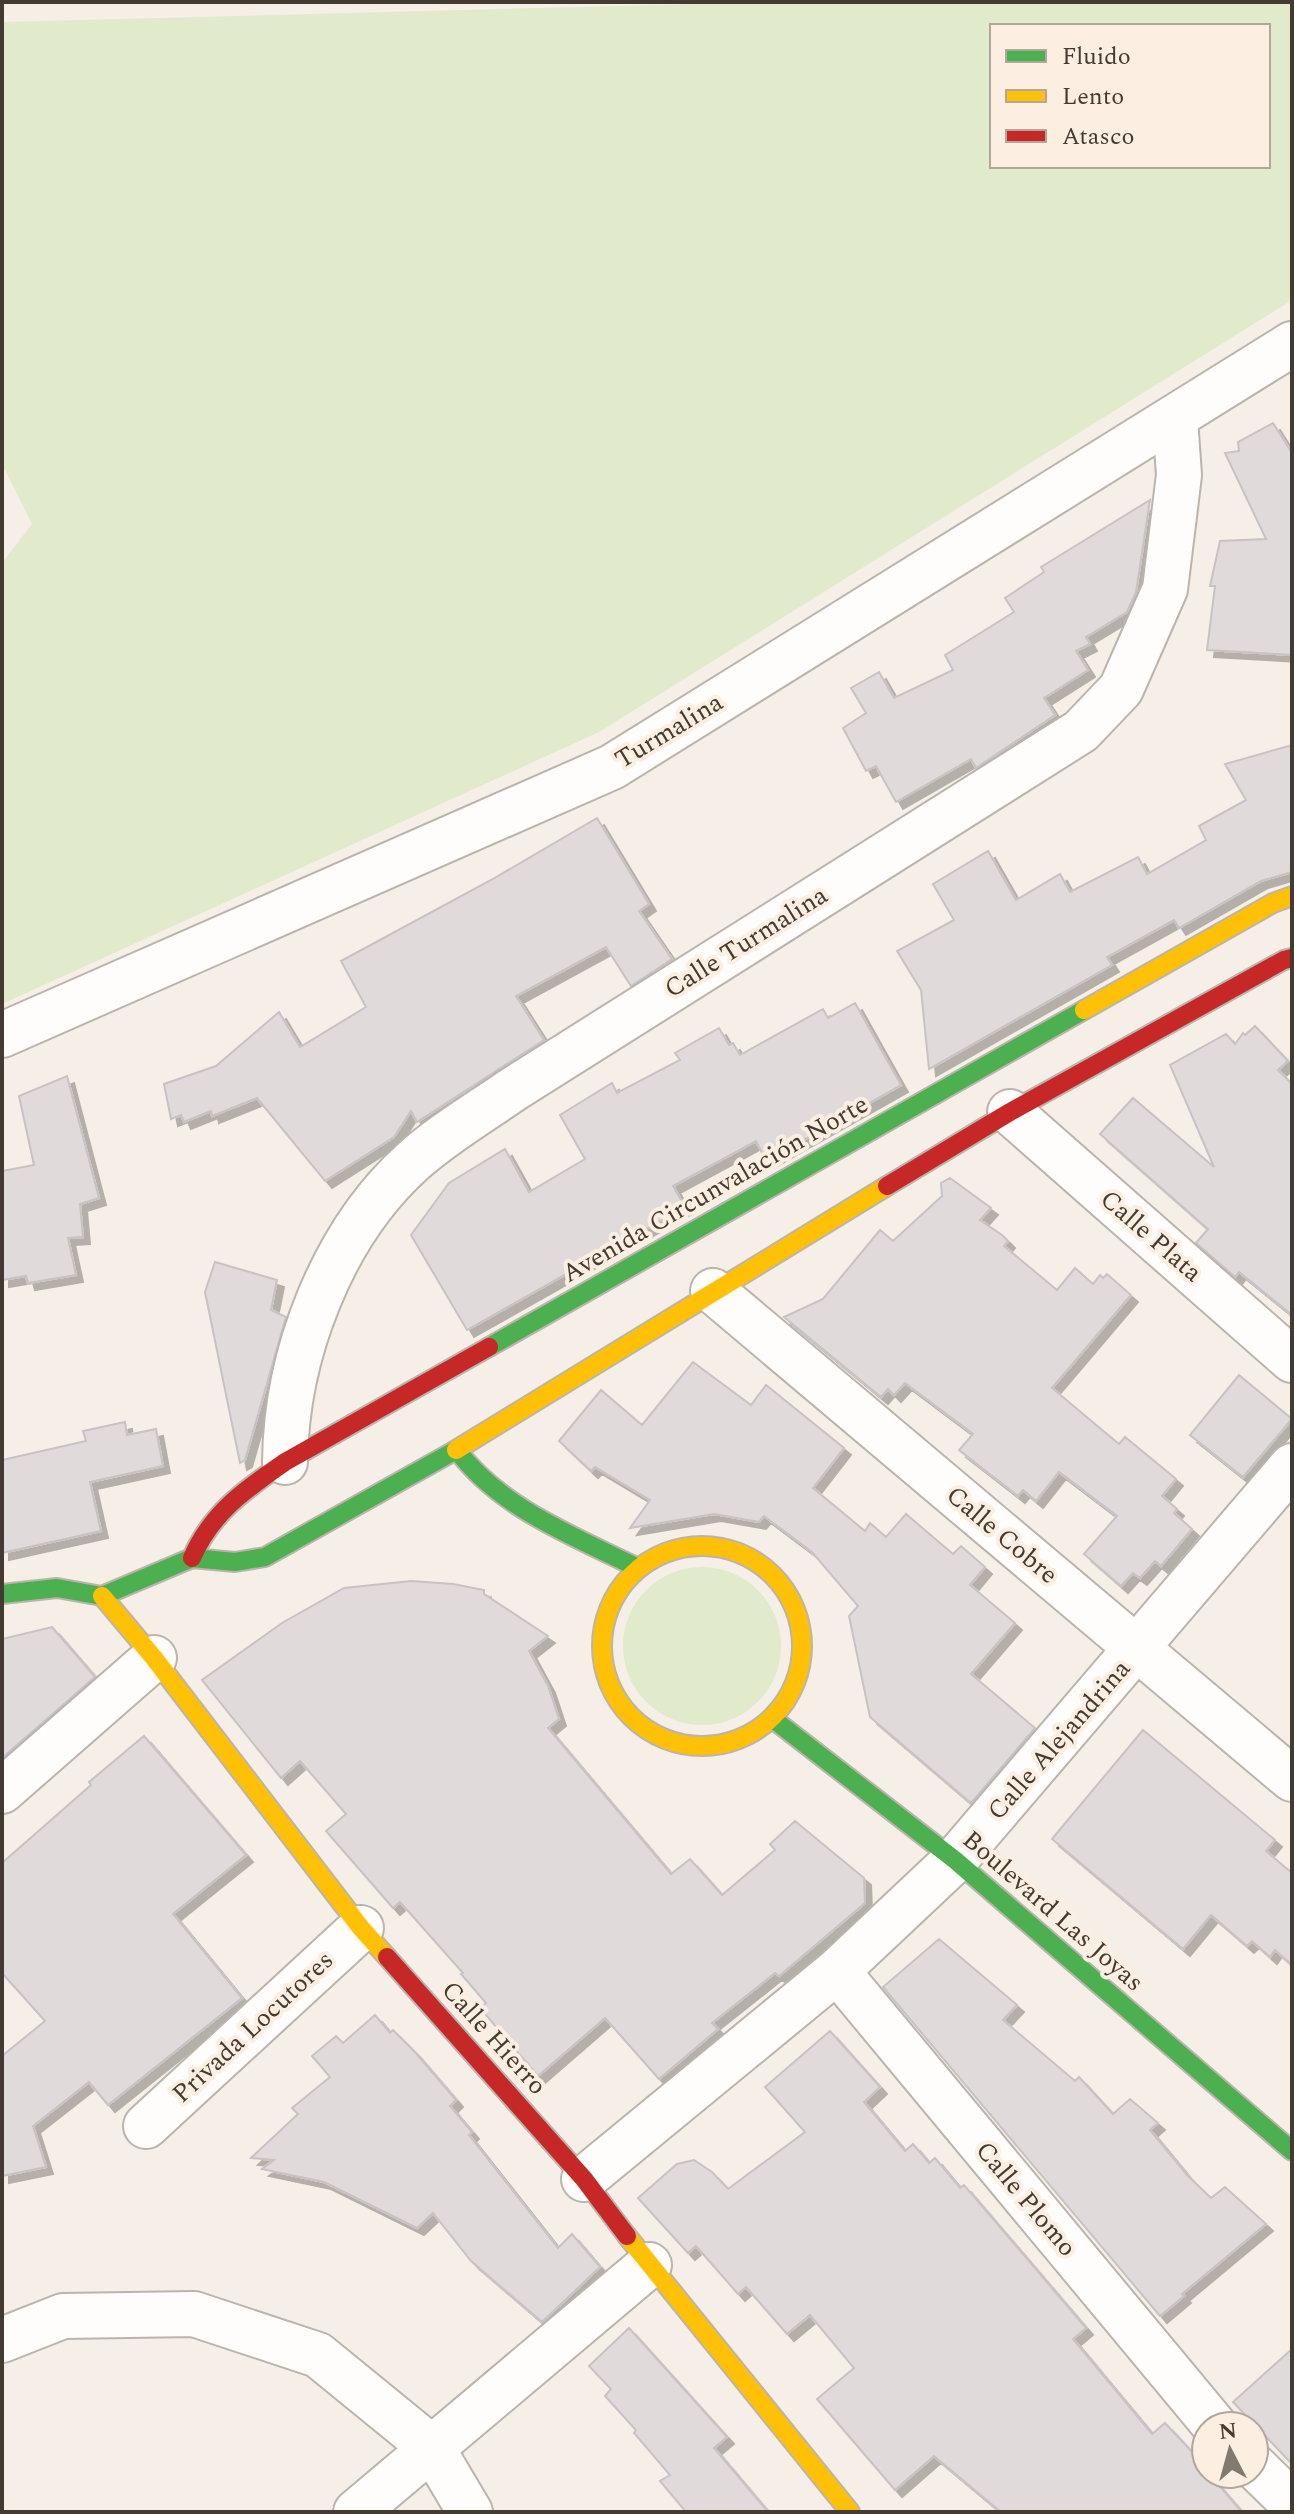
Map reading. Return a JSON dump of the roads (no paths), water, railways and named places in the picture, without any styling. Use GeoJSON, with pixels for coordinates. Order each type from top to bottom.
{"type":"FeatureCollection","features":[{"type":"Feature","properties":{"kind":"street","name":"Turmalina"},"geometry":{"type":"LineString","coordinates":[[2,1035],[612,767],[1292,344]]}},
{"type":"Feature","properties":{"kind":"street","name":"Calle Turmalina"},"geometry":{"type":"LineString","coordinates":[[285,1462],[290,1397],[331,1270],[363,1219],[413,1161],[512,1090],[1081,731],[1121,689],[1165,589],[1179,475],[1175,419]]}},
{"type":"Feature","properties":{"kind":"street","name":"Avenida Circunvalación Norte"},"geometry":{"type":"LineString","coordinates":[[192,1558],[199,1537],[208,1524],[229,1503],[285,1462],[1259,911],[1292,896]]}},
{"type":"Feature","properties":{"kind":"street"},"geometry":{"type":"LineString","coordinates":[[2,1594],[57,1588],[102,1596],[192,1558],[235,1562],[265,1557],[457,1450],[1010,1112],[1289,961]]}},
{"type":"Feature","properties":{"kind":"street","name":"Calle Plata"},"geometry":{"type":"LineString","coordinates":[[1010,1112],[1292,1360]]}},
{"type":"Feature","properties":{"kind":"street","name":"Calle Cobre"},"geometry":{"type":"LineString","coordinates":[[713,1291],[1292,1779]]}},
{"type":"Feature","properties":{"kind":"street"},"geometry":{"type":"LineString","coordinates":[[457,1450],[467,1468],[524,1509],[638,1568]]}},
{"type":"Feature","properties":{"kind":"street","name":"Calle Alejandrina"},"geometry":{"type":"LineString","coordinates":[[584,2179],[837,1971],[955,1860],[1292,1466]]}},
{"type":"Feature","properties":{"kind":"street"},"geometry":{"type":"LineString","coordinates":[[711,1545],[745,1555],[772,1573],[793,1601],[803,1634],[801,1669],[793,1690],[773,1719],[737,1741],[702,1748],[679,1745],[646,1732],[616,1702],[603,1669],[600,1643],[607,1608],[638,1568],[668,1551],[711,1545]]}},
{"type":"Feature","properties":{"kind":"street","name":"Calle Hierro"},"geometry":{"type":"LineString","coordinates":[[102,1596],[154,1658],[361,1928],[584,2179],[649,2265],[850,2512]]}},
{"type":"Feature","properties":{"kind":"street"},"geometry":{"type":"LineString","coordinates":[[2,1791],[154,1658]]}},
{"type":"Feature","properties":{"kind":"street","name":"Boulevard Las Joyas"},"geometry":{"type":"LineString","coordinates":[[773,1719],[955,1860],[1292,2151]]}},
{"type":"Feature","properties":{"kind":"street","name":"Privada Locutores"},"geometry":{"type":"LineString","coordinates":[[146,2126],[361,1928]]}},
{"type":"Feature","properties":{"kind":"street","name":"Calle Plomo"},"geometry":{"type":"LineString","coordinates":[[837,1971],[1202,2410]]}},
{"type":"Feature","properties":{"kind":"street"},"geometry":{"type":"LineString","coordinates":[[356,2512],[649,2265]]}},
{"type":"Feature","properties":{"kind":"street"},"geometry":{"type":"LineString","coordinates":[[2,2340],[63,2316],[194,2314],[318,2355],[432,2448],[470,2512]]}},
{"type":"Feature","properties":{"kind":"street"},"geometry":{"type":"LineString","coordinates":[[1270,2482],[1292,2503]]}}]}
